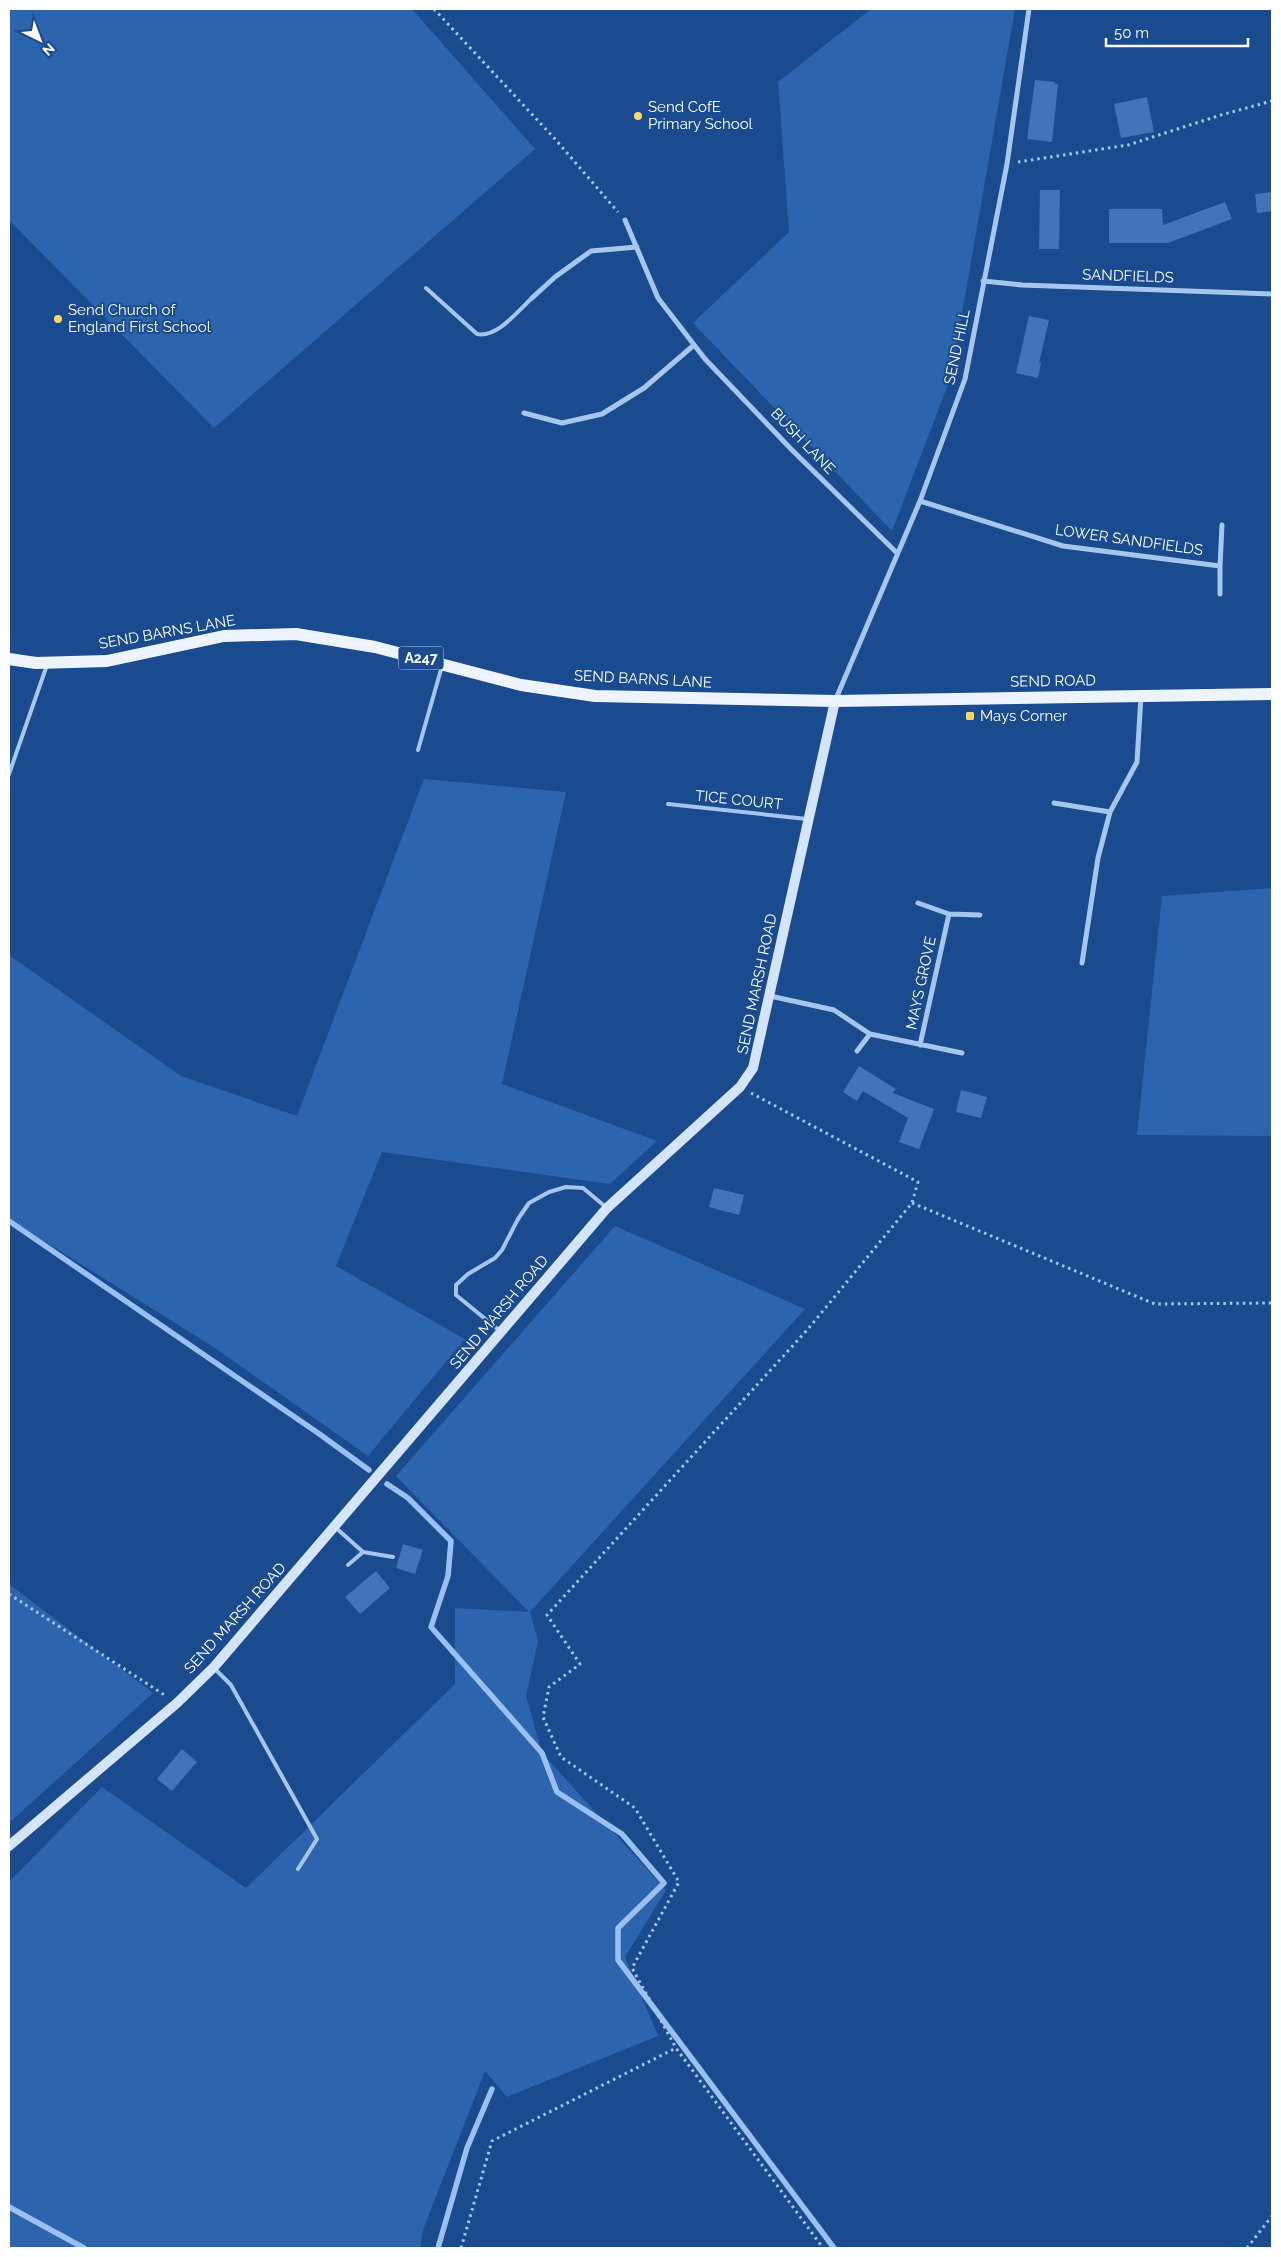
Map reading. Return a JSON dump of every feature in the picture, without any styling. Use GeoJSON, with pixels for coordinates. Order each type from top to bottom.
{"type":"FeatureCollection","features":[{"type":"Feature","properties":{"kind":"main road","name":"SEND BARNS LANE"},"geometry":{"type":"LineString","coordinates":[[9,659],[48,663],[107,661],[224,636],[296,634],[375,647],[521,685],[594,696],[835,701]]}},
{"type":"Feature","properties":{"kind":"main road","name":"SEND ROAD"},"geometry":{"type":"LineString","coordinates":[[835,701],[1272,694]]}},
{"type":"Feature","properties":{"kind":"main road","name":"SEND MARSH ROAD"},"geometry":{"type":"LineString","coordinates":[[9,1846],[177,1703],[214,1668],[607,1208],[740,1086],[754,1068],[835,701]]}},
{"type":"Feature","properties":{"kind":"street","name":"SEND HILL"},"geometry":{"type":"LineString","coordinates":[[835,701],[920,501],[965,379],[1008,164],[1028,9]]}},
{"type":"Feature","properties":{"kind":"street","name":"BUSH LANE"},"geometry":{"type":"LineString","coordinates":[[625,220],[658,298],[705,359],[792,450],[897,553]]}},
{"type":"Feature","properties":{"kind":"street"},"geometry":{"type":"LineString","coordinates":[[532,298],[555,277],[592,251],[637,247]]}},
{"type":"Feature","properties":{"kind":"street","name":"SANDFIELDS"},"geometry":{"type":"LineString","coordinates":[[984,281],[1022,285],[1272,294]]}},
{"type":"Feature","properties":{"kind":"street"},"geometry":{"type":"LineString","coordinates":[[524,413],[562,423],[602,414],[644,388],[694,345]]}},
{"type":"Feature","properties":{"kind":"street","name":"LOWER SANDFIELDS"},"geometry":{"type":"LineString","coordinates":[[920,501],[1063,546],[1220,566]]}},
{"type":"Feature","properties":{"kind":"street","name":"LOWER SANDFIELDS"},"geometry":{"type":"LineString","coordinates":[[1220,594],[1222,525]]}},
{"type":"Feature","properties":{"kind":"street"},"geometry":{"type":"LineString","coordinates":[[1082,963],[1098,858],[1110,812],[1137,762],[1141,696]]}},
{"type":"Feature","properties":{"kind":"street"},"geometry":{"type":"LineString","coordinates":[[1054,803],[1110,812]]}},
{"type":"Feature","properties":{"kind":"street"},"geometry":{"type":"LineString","coordinates":[[918,903],[949,914],[980,916]]}},
{"type":"Feature","properties":{"kind":"street","name":"MAYS GROVE"},"geometry":{"type":"LineString","coordinates":[[949,914],[920,1045],[962,1053]]}},
{"type":"Feature","properties":{"kind":"street"},"geometry":{"type":"LineString","coordinates":[[770,996],[834,1010],[870,1034],[920,1045]]}},
{"type":"Feature","properties":{"kind":"street"},"geometry":{"type":"LineString","coordinates":[[857,1051],[870,1034]]}},
{"type":"Feature","properties":{"kind":"lane"},"geometry":{"type":"LineString","coordinates":[[426,288],[477,334],[484,336],[498,328],[532,298]]}},
{"type":"Feature","properties":{"kind":"lane"},"geometry":{"type":"LineString","coordinates":[[9,774],[48,663]]}},
{"type":"Feature","properties":{"kind":"lane"},"geometry":{"type":"LineString","coordinates":[[418,750],[442,663]]}},
{"type":"Feature","properties":{"kind":"lane","name":"TICE COURT"},"geometry":{"type":"LineString","coordinates":[[668,804],[808,819]]}},
{"type":"Feature","properties":{"kind":"lane"},"geometry":{"type":"LineString","coordinates":[[500,1331],[456,1295],[456,1285],[468,1274],[496,1258],[529,1203],[549,1192],[566,1188],[583,1188],[607,1208]]}},
{"type":"Feature","properties":{"kind":"lane"},"geometry":{"type":"LineString","coordinates":[[335,1527],[363,1552],[393,1557]]}},
{"type":"Feature","properties":{"kind":"lane"},"geometry":{"type":"LineString","coordinates":[[348,1565],[363,1552]]}},
{"type":"Feature","properties":{"kind":"lane"},"geometry":{"type":"LineString","coordinates":[[214,1668],[231,1685],[317,1839],[298,1869]]}},
{"type":"Feature","properties":{"kind":"path"},"geometry":{"type":"LineString","coordinates":[[434,9],[555,139],[625,220]]}},
{"type":"Feature","properties":{"kind":"path"},"geometry":{"type":"LineString","coordinates":[[1008,164],[1128,145],[1221,115],[1272,101]]}},
{"type":"Feature","properties":{"kind":"path"},"geometry":{"type":"LineString","coordinates":[[740,1086],[918,1182],[912,1203],[808,1329],[547,1615],[580,1664],[550,1687],[543,1717],[561,1757],[635,1808],[679,1882],[632,1968],[676,2048],[823,2248]]}},
{"type":"Feature","properties":{"kind":"path"},"geometry":{"type":"LineString","coordinates":[[912,1203],[1155,1304],[1272,1303]]}},
{"type":"Feature","properties":{"kind":"path"},"geometry":{"type":"LineString","coordinates":[[9,1594],[177,1703]]}},
{"type":"Feature","properties":{"kind":"path"},"geometry":{"type":"LineString","coordinates":[[461,2248],[492,2141],[676,2048]]}},
{"type":"Feature","properties":{"kind":"path"},"geometry":{"type":"LineString","coordinates":[[1247,2248],[1272,2216]]}},
{"type":"Feature","properties":{"kind":"shaded area"},"geometry":{"type":"Polygon","coordinates":[[[9,9],[412,9],[535,149],[214,428],[9,220],[9,9]]]}},
{"type":"Feature","properties":{"kind":"shaded area"},"geometry":{"type":"Polygon","coordinates":[[[871,9],[1015,9],[951,377],[892,531],[693,323],[789,232],[778,82],[871,9]]]}},
{"type":"Feature","properties":{"kind":"shaded area"},"geometry":{"type":"Polygon","coordinates":[[[424,779],[566,792],[502,1084],[657,1141],[610,1184],[382,1152],[336,1266],[465,1339],[368,1456],[215,1348],[9,1219],[9,955],[181,1076],[297,1116],[424,779]]]}},
{"type":"Feature","properties":{"kind":"shaded area"},"geometry":{"type":"Polygon","coordinates":[[[1272,888],[1272,1136],[1137,1135],[1162,896],[1272,888]]]}},
{"type":"Feature","properties":{"kind":"shaded area"},"geometry":{"type":"Polygon","coordinates":[[[615,1226],[805,1309],[530,1612],[538,1641],[526,1696],[542,1753],[666,1890],[625,1957],[658,2036],[507,2097],[485,2071],[423,2230],[420,2248],[9,2248],[9,1882],[102,1787],[246,1888],[455,1684],[455,1608],[529,1612],[396,1476],[615,1226]]]}},
{"type":"Feature","properties":{"kind":"shaded area"},"geometry":{"type":"Polygon","coordinates":[[[9,1584],[153,1693],[9,1823],[9,1584]]]}},
{"type":"Feature","properties":{"kind":"building"},"geometry":{"type":"Polygon","coordinates":[[[1035,80],[1058,84],[1052,142],[1027,139],[1035,80]]]}},
{"type":"Feature","properties":{"kind":"building"},"geometry":{"type":"Polygon","coordinates":[[[1147,97],[1154,132],[1121,138],[1114,104],[1147,97]]]}},
{"type":"Feature","properties":{"kind":"building"},"geometry":{"type":"Polygon","coordinates":[[[1040,190],[1060,190],[1059,249],[1039,249],[1040,190]]]}},
{"type":"Feature","properties":{"kind":"building"},"geometry":{"type":"Polygon","coordinates":[[[1272,192],[1272,211],[1257,213],[1255,194],[1272,192]]]}},
{"type":"Feature","properties":{"kind":"building"},"geometry":{"type":"Polygon","coordinates":[[[1225,202],[1232,219],[1168,243],[1109,243],[1109,209],[1162,209],[1163,225],[1225,202]]]}},
{"type":"Feature","properties":{"kind":"building"},"geometry":{"type":"Polygon","coordinates":[[[1029,316],[1049,320],[1039,363],[1041,363],[1038,378],[1016,373],[1029,316]]]}},
{"type":"Feature","properties":{"kind":"building"},"geometry":{"type":"Polygon","coordinates":[[[859,1066],[896,1089],[893,1093],[934,1109],[919,1149],[899,1142],[908,1118],[863,1091],[857,1101],[843,1092],[859,1066]]]}},
{"type":"Feature","properties":{"kind":"building"},"geometry":{"type":"Polygon","coordinates":[[[961,1090],[987,1097],[981,1118],[956,1112],[961,1090]]]}},
{"type":"Feature","properties":{"kind":"building"},"geometry":{"type":"Polygon","coordinates":[[[714,1188],[744,1195],[739,1215],[709,1207],[714,1188]]]}},
{"type":"Feature","properties":{"kind":"building"},"geometry":{"type":"Polygon","coordinates":[[[403,1544],[423,1550],[415,1574],[396,1568],[403,1544]]]}},
{"type":"Feature","properties":{"kind":"building"},"geometry":{"type":"Polygon","coordinates":[[[376,1571],[390,1588],[360,1614],[345,1597],[376,1571]]]}},
{"type":"Feature","properties":{"kind":"building"},"geometry":{"type":"Polygon","coordinates":[[[182,1749],[197,1762],[172,1791],[157,1779],[182,1749]]]}},
{"type":"Feature","properties":{"kind":"waterway"},"geometry":{"type":"LineString","coordinates":[[9,1221],[369,1470]]}},
{"type":"Feature","properties":{"kind":"waterway"},"geometry":{"type":"LineString","coordinates":[[387,1484],[408,1498],[451,1541],[448,1576],[431,1627],[542,1753],[557,1792],[622,1834],[664,1883],[618,1928],[618,1960],[834,2248]]}},
{"type":"Feature","properties":{"kind":"waterway"},"geometry":{"type":"LineString","coordinates":[[438,2248],[467,2148],[492,2089]]}},
{"type":"Feature","properties":{"kind":"waterway"},"geometry":{"type":"LineString","coordinates":[[9,2207],[84,2248]]}},
{"type":"Feature","properties":{"kind":"place","name":"Send CofE Primary School"},"geometry":{"type":"Point","coordinates":[638,116]}},
{"type":"Feature","properties":{"kind":"place","name":"Send Church of England First School"},"geometry":{"type":"Point","coordinates":[58,319]}},
{"type":"Feature","properties":{"kind":"place","name":"Mays Corner"},"geometry":{"type":"Point","coordinates":[970,716]}}]}
